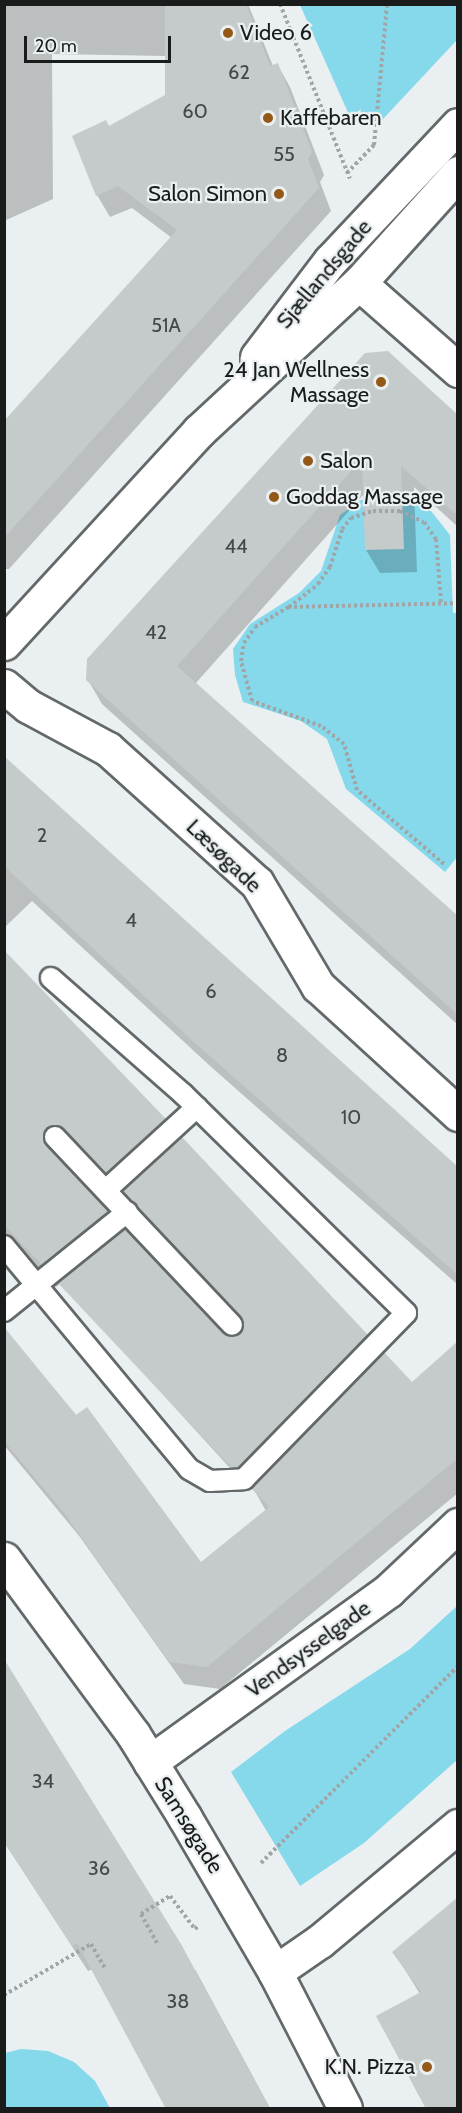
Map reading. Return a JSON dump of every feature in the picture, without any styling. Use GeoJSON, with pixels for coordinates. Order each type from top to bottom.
{"type":"FeatureCollection","features":[{"type":"Feature","properties":{"kind":"street","name":"Sjællandsgade"},"geometry":{"type":"LineString","coordinates":[[200,431],[330,261],[458,125]]}},
{"type":"Feature","properties":{"kind":"street","name":"Sjællandsgade"},"geometry":{"type":"LineString","coordinates":[[4,643],[200,431],[359,283],[458,173]]}},
{"type":"Feature","properties":{"kind":"street"},"geometry":{"type":"LineString","coordinates":[[359,283],[458,370]]}},
{"type":"Feature","properties":{"kind":"street","name":"Læsøgade"},"geometry":{"type":"LineString","coordinates":[[4,686],[28,706],[108,749],[257,883],[318,986],[458,1114]]}},
{"type":"Feature","properties":{"kind":"street","name":"Vendsysselgade"},"geometry":{"type":"LineString","coordinates":[[150,1762],[389,1590],[458,1525]]}},
{"type":"Feature","properties":{"kind":"street","name":"Samsøgade"},"geometry":{"type":"LineString","coordinates":[[4,1559],[150,1762],[274,1972],[345,2109]]}},
{"type":"Feature","properties":{"kind":"street"},"geometry":{"type":"LineString","coordinates":[[274,1972],[320,1941],[458,1826]]}},
{"type":"Feature","properties":{"kind":"lane"},"geometry":{"type":"LineString","coordinates":[[4,1246],[39,1283],[189,1469],[210,1481],[244,1479],[406,1313],[197,1107],[51,978]]}},
{"type":"Feature","properties":{"kind":"lane"},"geometry":{"type":"LineString","coordinates":[[106,1190],[197,1107]]}},
{"type":"Feature","properties":{"kind":"lane"},"geometry":{"type":"LineString","coordinates":[[55,1137],[232,1325]]}},
{"type":"Feature","properties":{"kind":"lane"},"geometry":{"type":"LineString","coordinates":[[4,1311],[126,1212]]}},
{"type":"Feature","properties":{"kind":"path"},"geometry":{"type":"LineString","coordinates":[[280,4],[367,221]]}},
{"type":"Feature","properties":{"kind":"path"},"geometry":{"type":"LineString","coordinates":[[347,172],[374,145],[387,4]]}},
{"type":"Feature","properties":{"kind":"path"},"geometry":{"type":"LineString","coordinates":[[441,602],[436,539],[424,522],[400,511],[382,511],[351,518],[342,530],[330,567],[318,584],[288,607],[255,627],[244,643],[241,661],[252,701],[321,726],[344,744],[357,790],[444,864]]}},
{"type":"Feature","properties":{"kind":"path"},"geometry":{"type":"LineString","coordinates":[[288,607],[458,603]]}},
{"type":"Feature","properties":{"kind":"path"},"geometry":{"type":"LineString","coordinates":[[258,1867],[458,1666]]}},
{"type":"Feature","properties":{"kind":"path"},"geometry":{"type":"LineString","coordinates":[[157,1943],[141,1914],[170,1896],[195,1929],[202,1922]]}},
{"type":"Feature","properties":{"kind":"path"},"geometry":{"type":"LineString","coordinates":[[4,1995],[91,1944],[106,1970]]}},
{"type":"Feature","properties":{"kind":"shaded area"},"geometry":{"type":"Polygon","coordinates":[[[300,5],[457,5],[457,40],[382,120],[350,117],[300,5]]]}},
{"type":"Feature","properties":{"kind":"shaded area"},"geometry":{"type":"Polygon","coordinates":[[[386,495],[411,499],[431,511],[450,535],[453,613],[458,613],[458,856],[445,872],[346,789],[327,739],[301,721],[243,702],[235,675],[233,649],[250,624],[299,593],[321,571],[340,515],[361,500],[386,495]]]}},
{"type":"Feature","properties":{"kind":"shaded area"},"geometry":{"type":"Polygon","coordinates":[[[457,1606],[457,1760],[364,1843],[300,1886],[231,1772],[285,1731],[410,1649],[457,1606]]]}},
{"type":"Feature","properties":{"kind":"shaded area"},"geometry":{"type":"Polygon","coordinates":[[[21,2049],[48,2051],[74,2062],[95,2081],[110,2108],[5,2108],[5,2053],[21,2049]]]}},
{"type":"Feature","properties":{"kind":"building"},"geometry":{"type":"Polygon","coordinates":[[[165,4],[246,4],[270,66],[278,63],[312,152],[308,159],[319,188],[4,538],[4,421],[177,230],[118,186],[96,196],[72,136],[106,120],[109,126],[165,95],[165,4]]]}},
{"type":"Feature","properties":{"kind":"building"},"geometry":{"type":"Polygon","coordinates":[[[388,351],[458,415],[458,516],[401,466],[404,549],[365,550],[362,459],[177,666],[458,916],[458,1015],[86,680],[87,659],[365,353],[388,351]]]}},
{"type":"Feature","properties":{"kind":"building"},"geometry":{"type":"Polygon","coordinates":[[[4,756],[458,1167],[458,1275],[194,1042],[4,866],[4,756]]]}},
{"type":"Feature","properties":{"kind":"building"},"geometry":{"type":"Polygon","coordinates":[[[4,950],[166,1119],[106,1174],[63,1128],[53,1125],[46,1129],[43,1139],[46,1145],[109,1211],[42,1265],[4,1225],[4,950]]]}},
{"type":"Feature","properties":{"kind":"building"},"geometry":{"type":"Polygon","coordinates":[[[182,1137],[368,1335],[239,1467],[232,1468],[58,1283],[125,1229],[223,1333],[234,1337],[241,1333],[244,1323],[241,1317],[123,1191],[182,1137]]]}},
{"type":"Feature","properties":{"kind":"building"},"geometry":{"type":"Polygon","coordinates":[[[4,1327],[76,1415],[87,1407],[201,1562],[269,1507],[251,1488],[384,1352],[412,1382],[458,1341],[458,1458],[207,1667],[169,1662],[65,1514],[4,1441],[4,1327]]]}},
{"type":"Feature","properties":{"kind":"building"},"geometry":{"type":"Polygon","coordinates":[[[4,1659],[181,1944],[270,2109],[166,2109],[77,1943],[72,1946],[4,1842],[4,1659]]]}},
{"type":"Feature","properties":{"kind":"building"},"geometry":{"type":"Polygon","coordinates":[[[458,1897],[458,2109],[426,2109],[376,2016],[421,1992],[392,1952],[458,1897]]]}},
{"type":"Feature","properties":{"kind":"place","name":"Video 6"},"geometry":{"type":"Point","coordinates":[228,33]}},
{"type":"Feature","properties":{"kind":"place","name":"Kaffebaren"},"geometry":{"type":"Point","coordinates":[268,118]}},
{"type":"Feature","properties":{"kind":"place","name":"Salon Simon"},"geometry":{"type":"Point","coordinates":[279,194]}},
{"type":"Feature","properties":{"kind":"place","name":"24 Jan Wellness Massage"},"geometry":{"type":"Point","coordinates":[381,382]}},
{"type":"Feature","properties":{"kind":"place","name":"Salon"},"geometry":{"type":"Point","coordinates":[308,461]}},
{"type":"Feature","properties":{"kind":"place","name":"Goddag Massage"},"geometry":{"type":"Point","coordinates":[274,497]}},
{"type":"Feature","properties":{"kind":"place","name":"K.N. Pizza"},"geometry":{"type":"Point","coordinates":[427,2067]}}]}
